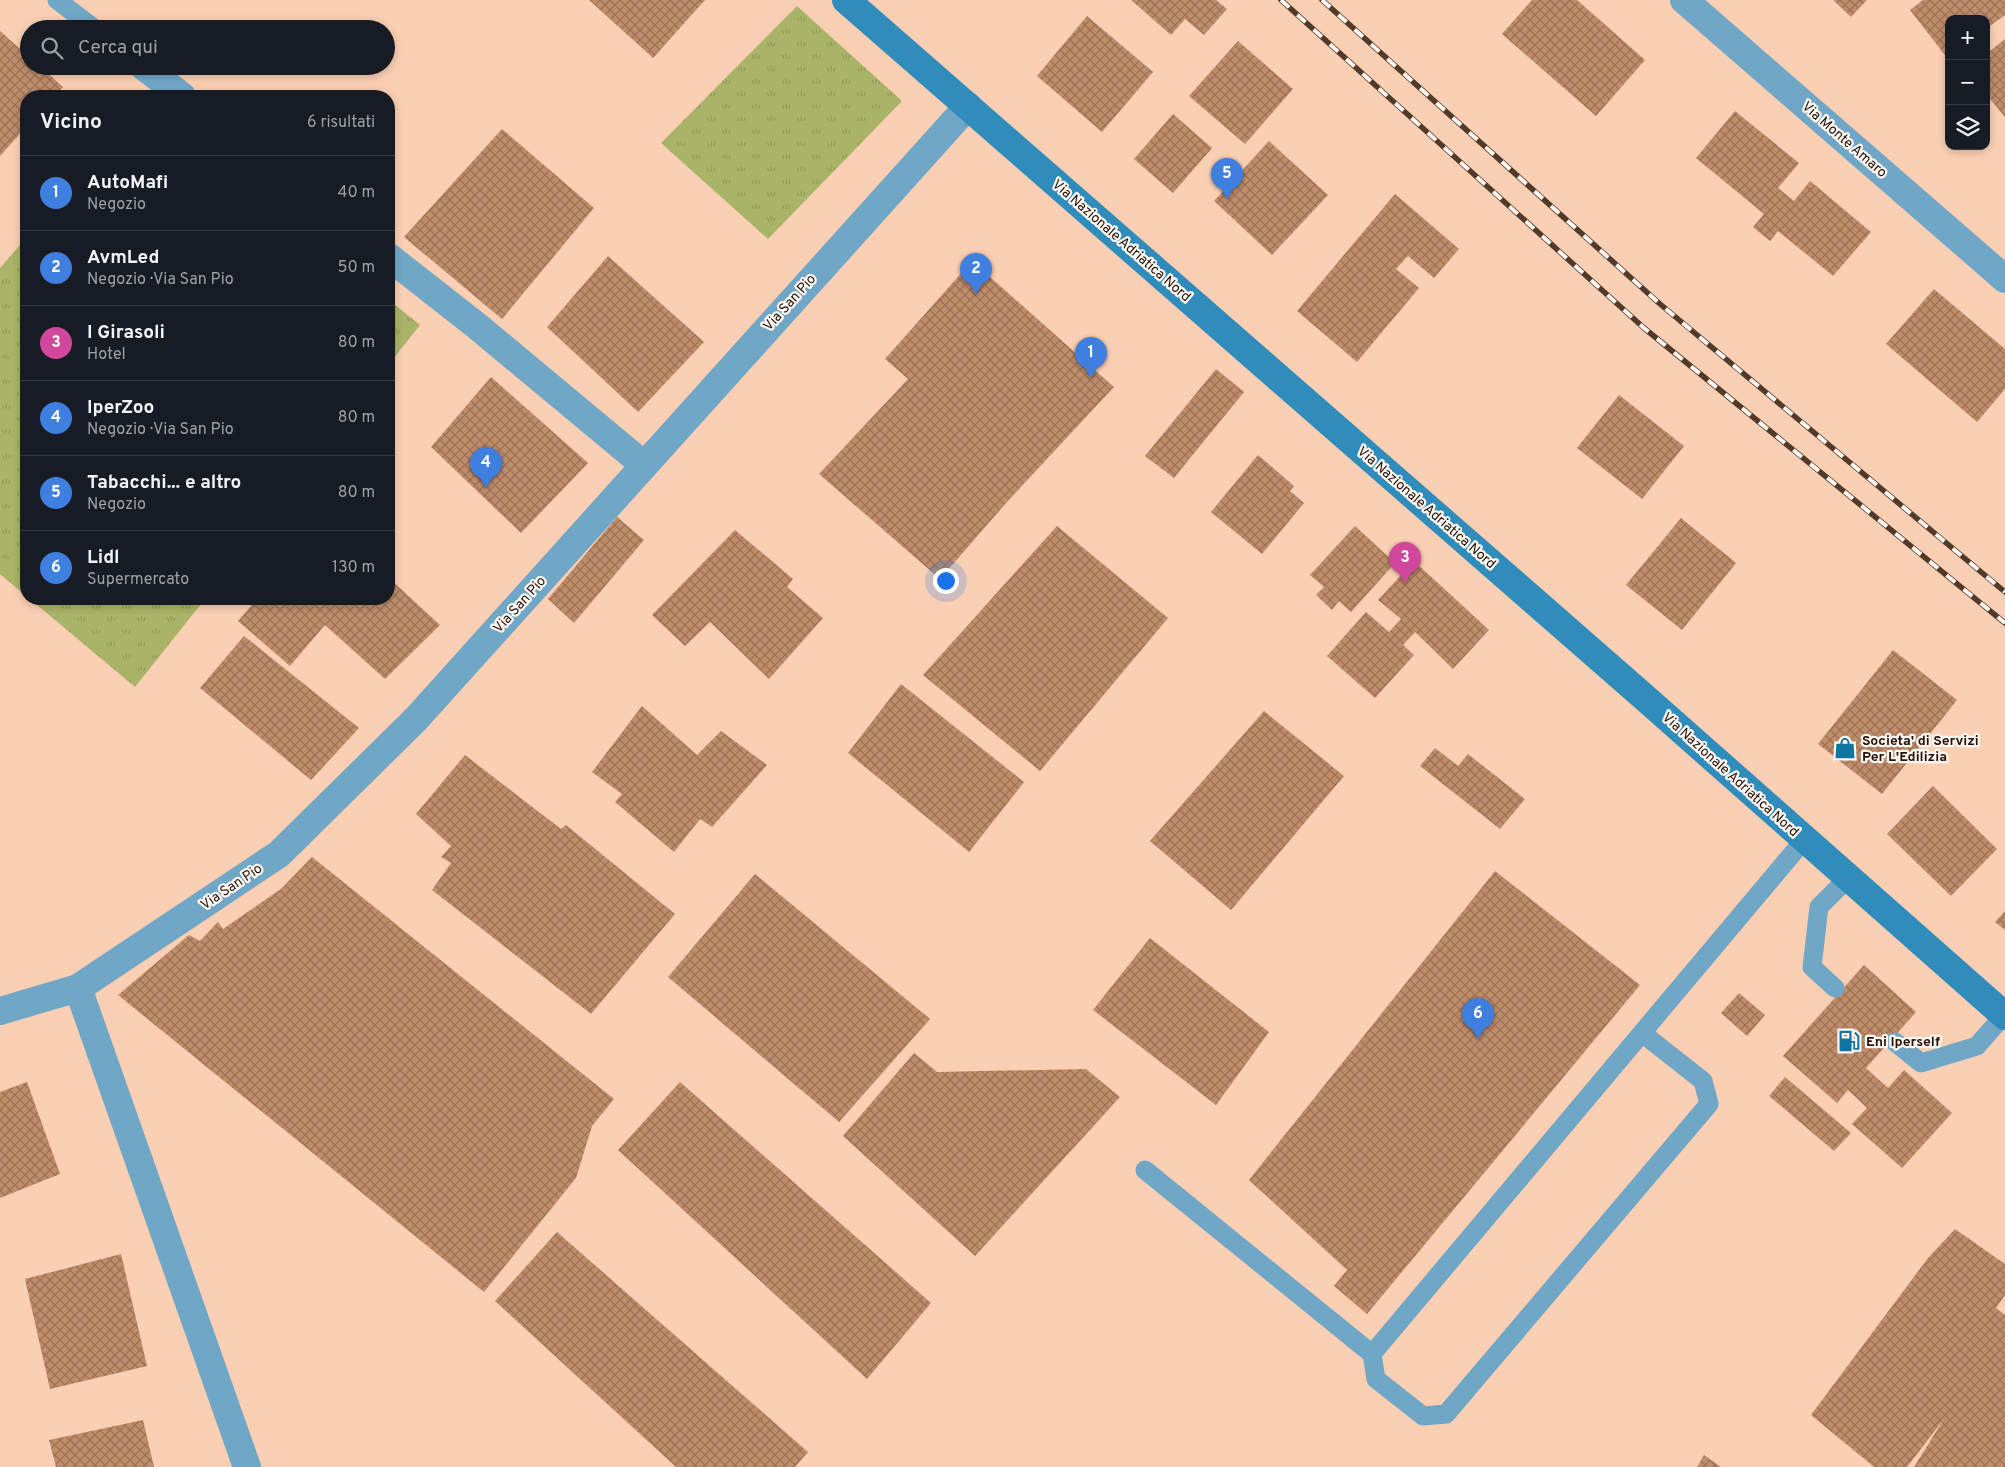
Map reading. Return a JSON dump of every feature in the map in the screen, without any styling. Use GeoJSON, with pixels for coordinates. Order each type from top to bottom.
{"type":"FeatureCollection","features":[{"type":"Feature","properties":{"kind":"main road","name":"Via Nazionale Adriatica Nord"},"geometry":{"type":"LineString","coordinates":[[846,0],[1638,691],[1804,840],[2005,1015]]}},
{"type":"Feature","properties":{"kind":"street","name":"Via Monte Amaro"},"geometry":{"type":"LineString","coordinates":[[1684,0],[2005,279]]}},
{"type":"Feature","properties":{"kind":"street"},"geometry":{"type":"LineString","coordinates":[[155,75],[174,90]]}},
{"type":"Feature","properties":{"kind":"street","name":"Via San Pio"},"geometry":{"type":"LineString","coordinates":[[0,1011],[78,988],[279,854],[416,719],[968,106]]}},
{"type":"Feature","properties":{"kind":"street"},"geometry":{"type":"LineString","coordinates":[[395,263],[477,326],[644,465]]}},
{"type":"Feature","properties":{"kind":"street"},"geometry":{"type":"LineString","coordinates":[[78,988],[247,1467]]}},
{"type":"Feature","properties":{"kind":"lane"},"geometry":{"type":"LineString","coordinates":[[57,0],[83,20]]}},
{"type":"Feature","properties":{"kind":"lane"},"geometry":{"type":"LineString","coordinates":[[1372,1354],[1804,840]]}},
{"type":"Feature","properties":{"kind":"lane"},"geometry":{"type":"LineString","coordinates":[[1835,988],[1812,967],[1819,907],[1848,878]]}},
{"type":"Feature","properties":{"kind":"lane"},"geometry":{"type":"LineString","coordinates":[[1895,1042],[1921,1063],[1977,1046],[2005,1015]]}},
{"type":"Feature","properties":{"kind":"lane"},"geometry":{"type":"LineString","coordinates":[[1145,1170],[1372,1354],[1376,1379],[1423,1416],[1446,1414],[1710,1104],[1703,1081],[1642,1034]]}},
{"type":"Feature","properties":{"kind":"green space"},"geometry":{"type":"Polygon","coordinates":[[[797,6],[902,101],[768,239],[661,143],[797,6]]]}},
{"type":"Feature","properties":{"kind":"green space"},"geometry":{"type":"Polygon","coordinates":[[[20,245],[20,591],[0,574],[0,268],[20,245]]]}},
{"type":"Feature","properties":{"kind":"green space"},"geometry":{"type":"Polygon","coordinates":[[[395,305],[420,325],[395,356],[395,305]]]}},
{"type":"Feature","properties":{"kind":"green space"},"geometry":{"type":"Polygon","coordinates":[[[37,605],[200,605],[135,687],[37,605]]]}},
{"type":"Feature","properties":{"kind":"building"},"geometry":{"type":"Polygon","coordinates":[[[589,0],[705,0],[653,58],[589,0]]]}},
{"type":"Feature","properties":{"kind":"building"},"geometry":{"type":"Polygon","coordinates":[[[1131,0],[1216,0],[1227,9],[1204,35],[1185,19],[1171,35],[1131,0]]]}},
{"type":"Feature","properties":{"kind":"building"},"geometry":{"type":"Polygon","coordinates":[[[1532,0],[1577,0],[1645,60],[1596,116],[1502,34],[1532,0]]]}},
{"type":"Feature","properties":{"kind":"building"},"geometry":{"type":"Polygon","coordinates":[[[1833,0],[1867,0],[1851,17],[1833,0]]]}},
{"type":"Feature","properties":{"kind":"building"},"geometry":{"type":"Polygon","coordinates":[[[1923,0],[2005,0],[2005,15],[1990,26],[1990,15],[1945,15],[1945,55],[1910,10],[1923,0]]]}},
{"type":"Feature","properties":{"kind":"building"},"geometry":{"type":"Polygon","coordinates":[[[1087,16],[1153,72],[1102,132],[1037,76],[1087,16]]]}},
{"type":"Feature","properties":{"kind":"building"},"geometry":{"type":"Polygon","coordinates":[[[0,31],[20,49],[20,75],[50,75],[63,87],[60,90],[20,90],[20,134],[0,156],[0,31]]]}},
{"type":"Feature","properties":{"kind":"building"},"geometry":{"type":"Polygon","coordinates":[[[2005,39],[2005,117],[1990,99],[1990,51],[2005,39]]]}},
{"type":"Feature","properties":{"kind":"building"},"geometry":{"type":"Polygon","coordinates":[[[1238,41],[1293,89],[1245,144],[1189,96],[1238,41]]]}},
{"type":"Feature","properties":{"kind":"building"},"geometry":{"type":"Polygon","coordinates":[[[1735,111],[1799,163],[1778,188],[1794,201],[1810,181],[1871,232],[1833,276],[1778,231],[1770,241],[1753,227],[1764,214],[1696,158],[1735,111]]]}},
{"type":"Feature","properties":{"kind":"building"},"geometry":{"type":"Polygon","coordinates":[[[1173,114],[1212,148],[1173,193],[1134,159],[1173,114]]]}},
{"type":"Feature","properties":{"kind":"building"},"geometry":{"type":"Polygon","coordinates":[[[502,129],[594,208],[502,319],[404,237],[502,129]]]}},
{"type":"Feature","properties":{"kind":"building"},"geometry":{"type":"Polygon","coordinates":[[[1269,141],[1328,195],[1272,255],[1214,201],[1269,141]]]}},
{"type":"Feature","properties":{"kind":"building"},"geometry":{"type":"Polygon","coordinates":[[[1395,194],[1459,249],[1434,278],[1408,256],[1396,269],[1419,288],[1357,362],[1297,311],[1395,194]]]}},
{"type":"Feature","properties":{"kind":"building"},"geometry":{"type":"Polygon","coordinates":[[[608,256],[704,342],[638,412],[547,327],[608,256]]]}},
{"type":"Feature","properties":{"kind":"building"},"geometry":{"type":"Polygon","coordinates":[[[972,261],[1114,387],[1007,502],[940,579],[819,474],[908,379],[885,359],[972,261]]]}},
{"type":"Feature","properties":{"kind":"building"},"geometry":{"type":"Polygon","coordinates":[[[1934,289],[2005,349],[2005,389],[1977,422],[1886,344],[1934,289]]]}},
{"type":"Feature","properties":{"kind":"building"},"geometry":{"type":"Polygon","coordinates":[[[1216,369],[1244,392],[1174,478],[1145,456],[1216,369]]]}},
{"type":"Feature","properties":{"kind":"building"},"geometry":{"type":"Polygon","coordinates":[[[491,377],[588,463],[521,533],[431,447],[491,377]]]}},
{"type":"Feature","properties":{"kind":"building"},"geometry":{"type":"Polygon","coordinates":[[[1619,395],[1684,446],[1642,499],[1577,448],[1619,395]]]}},
{"type":"Feature","properties":{"kind":"building"},"geometry":{"type":"Polygon","coordinates":[[[1258,455],[1294,486],[1290,491],[1304,503],[1262,554],[1211,512],[1258,455]]]}},
{"type":"Feature","properties":{"kind":"building"},"geometry":{"type":"Polygon","coordinates":[[[617,517],[644,540],[574,623],[548,599],[617,517]]]}},
{"type":"Feature","properties":{"kind":"building"},"geometry":{"type":"Polygon","coordinates":[[[1681,518],[1736,563],[1682,630],[1626,585],[1681,518]]]}},
{"type":"Feature","properties":{"kind":"building"},"geometry":{"type":"Polygon","coordinates":[[[1057,526],[1168,618],[1040,771],[923,675],[1057,526]]]}},
{"type":"Feature","properties":{"kind":"building"},"geometry":{"type":"Polygon","coordinates":[[[1355,526],[1395,563],[1351,612],[1339,601],[1332,610],[1316,595],[1324,587],[1310,575],[1355,526]]]}},
{"type":"Feature","properties":{"kind":"building"},"geometry":{"type":"Polygon","coordinates":[[[735,530],[793,579],[787,587],[823,618],[769,679],[710,622],[685,646],[652,615],[735,530]]]}},
{"type":"Feature","properties":{"kind":"building"},"geometry":{"type":"Polygon","coordinates":[[[1414,561],[1489,630],[1453,669],[1415,632],[1403,645],[1414,655],[1375,698],[1327,656],[1366,612],[1389,632],[1401,619],[1378,600],[1414,561]]]}},
{"type":"Feature","properties":{"kind":"building"},"geometry":{"type":"Polygon","coordinates":[[[395,584],[440,625],[385,679],[325,625],[290,666],[238,621],[252,605],[395,605],[395,584]]]}},
{"type":"Feature","properties":{"kind":"building"},"geometry":{"type":"Polygon","coordinates":[[[244,636],[359,728],[311,780],[200,688],[244,636]]]}},
{"type":"Feature","properties":{"kind":"building"},"geometry":{"type":"Polygon","coordinates":[[[1893,650],[1957,700],[1882,794],[1818,744],[1893,650]]]}},
{"type":"Feature","properties":{"kind":"building"},"geometry":{"type":"Polygon","coordinates":[[[901,684],[1024,782],[969,852],[848,753],[901,684]]]}},
{"type":"Feature","properties":{"kind":"building"},"geometry":{"type":"Polygon","coordinates":[[[642,706],[697,755],[721,731],[767,765],[712,827],[700,819],[674,852],[615,802],[622,794],[592,772],[642,706]]]}},
{"type":"Feature","properties":{"kind":"building"},"geometry":{"type":"Polygon","coordinates":[[[1264,711],[1344,776],[1231,910],[1150,841],[1264,711]]]}},
{"type":"Feature","properties":{"kind":"building"},"geometry":{"type":"Polygon","coordinates":[[[1435,748],[1458,766],[1468,754],[1525,799],[1500,829],[1420,766],[1435,748]]]}},
{"type":"Feature","properties":{"kind":"building"},"geometry":{"type":"Polygon","coordinates":[[[465,755],[561,829],[566,825],[675,914],[591,1014],[432,890],[451,863],[441,857],[451,846],[416,814],[465,755]]]}},
{"type":"Feature","properties":{"kind":"building"},"geometry":{"type":"Polygon","coordinates":[[[1933,786],[1997,849],[1951,896],[1887,834],[1933,786]]]}},
{"type":"Feature","properties":{"kind":"building"},"geometry":{"type":"Polygon","coordinates":[[[312,857],[614,1099],[592,1126],[576,1178],[484,1292],[118,995],[189,935],[200,941],[218,922],[223,929],[281,889],[312,857]]]}},
{"type":"Feature","properties":{"kind":"building"},"geometry":{"type":"Polygon","coordinates":[[[1495,871],[1640,985],[1367,1314],[1334,1286],[1347,1270],[1249,1180],[1495,871]]]}},
{"type":"Feature","properties":{"kind":"building"},"geometry":{"type":"Polygon","coordinates":[[[755,874],[930,1019],[839,1122],[668,977],[755,874]]]}},
{"type":"Feature","properties":{"kind":"building"},"geometry":{"type":"Polygon","coordinates":[[[2005,911],[2005,930],[1995,922],[2005,911]]]}},
{"type":"Feature","properties":{"kind":"building"},"geometry":{"type":"Polygon","coordinates":[[[1150,938],[1269,1032],[1216,1105],[1093,1010],[1150,938]]]}},
{"type":"Feature","properties":{"kind":"building"},"geometry":{"type":"Polygon","coordinates":[[[1864,965],[1916,1012],[1866,1068],[1888,1088],[1904,1070],[1952,1113],[1902,1168],[1852,1124],[1867,1108],[1848,1090],[1837,1103],[1783,1056],[1864,965]]]}},
{"type":"Feature","properties":{"kind":"building"},"geometry":{"type":"Polygon","coordinates":[[[1739,993],[1765,1015],[1747,1036],[1721,1013],[1739,993]]]}},
{"type":"Feature","properties":{"kind":"building"},"geometry":{"type":"Polygon","coordinates":[[[914,1053],[937,1072],[1086,1069],[1120,1097],[975,1256],[843,1136],[914,1053]]]}},
{"type":"Feature","properties":{"kind":"building"},"geometry":{"type":"Polygon","coordinates":[[[1785,1077],[1851,1133],[1834,1151],[1769,1096],[1785,1077]]]}},
{"type":"Feature","properties":{"kind":"building"},"geometry":{"type":"Polygon","coordinates":[[[27,1082],[60,1174],[0,1198],[0,1092],[27,1082]]]}},
{"type":"Feature","properties":{"kind":"building"},"geometry":{"type":"Polygon","coordinates":[[[680,1082],[931,1303],[867,1379],[618,1150],[680,1082]]]}},
{"type":"Feature","properties":{"kind":"building"},"geometry":{"type":"Polygon","coordinates":[[[1955,1229],[2005,1264],[2005,1295],[1996,1308],[2005,1315],[2005,1467],[1914,1467],[1944,1419],[1907,1467],[1874,1467],[1811,1415],[1928,1258],[1955,1229]]]}},
{"type":"Feature","properties":{"kind":"building"},"geometry":{"type":"Polygon","coordinates":[[[557,1232],[808,1452],[795,1467],[676,1467],[495,1301],[557,1232]]]}},
{"type":"Feature","properties":{"kind":"building"},"geometry":{"type":"Polygon","coordinates":[[[121,1254],[147,1366],[50,1389],[25,1279],[121,1254]]]}},
{"type":"Feature","properties":{"kind":"building"},"geometry":{"type":"Polygon","coordinates":[[[143,1420],[154,1467],[56,1467],[49,1440],[143,1420]]]}},
{"type":"Feature","properties":{"kind":"building"},"geometry":{"type":"Polygon","coordinates":[[[1704,1455],[1721,1467],[1697,1467],[1704,1455]]]}},
{"type":"Feature","properties":{"kind":"railway"},"geometry":{"type":"LineString","coordinates":[[1281,0],[1644,328],[2005,623]]}},
{"type":"Feature","properties":{"kind":"railway"},"geometry":{"type":"LineString","coordinates":[[1322,0],[1660,304],[2005,592]]}},
{"type":"Feature","properties":{"kind":"place","name":"Tabacchi... e altro"},"geometry":{"type":"Point","coordinates":[1227,199]}},
{"type":"Feature","properties":{"kind":"place","name":"AvmLed"},"geometry":{"type":"Point","coordinates":[976,294]}},
{"type":"Feature","properties":{"kind":"place","name":"AutoMafi"},"geometry":{"type":"Point","coordinates":[1091,378]}},
{"type":"Feature","properties":{"kind":"place","name":"IperZoo"},"geometry":{"type":"Point","coordinates":[486,488]}},
{"type":"Feature","properties":{"kind":"place","name":"I Girasoli"},"geometry":{"type":"Point","coordinates":[1405,583]}},
{"type":"Feature","properties":{"kind":"place","name":"Societa' di Servizi Per L'Edilizia"},"geometry":{"type":"Point","coordinates":[1845,748]}},
{"type":"Feature","properties":{"kind":"place","name":"Lidl"},"geometry":{"type":"Point","coordinates":[1478,1039]}},
{"type":"Feature","properties":{"kind":"place","name":"Eni Iperself"},"geometry":{"type":"Point","coordinates":[1849,1041]}}]}
